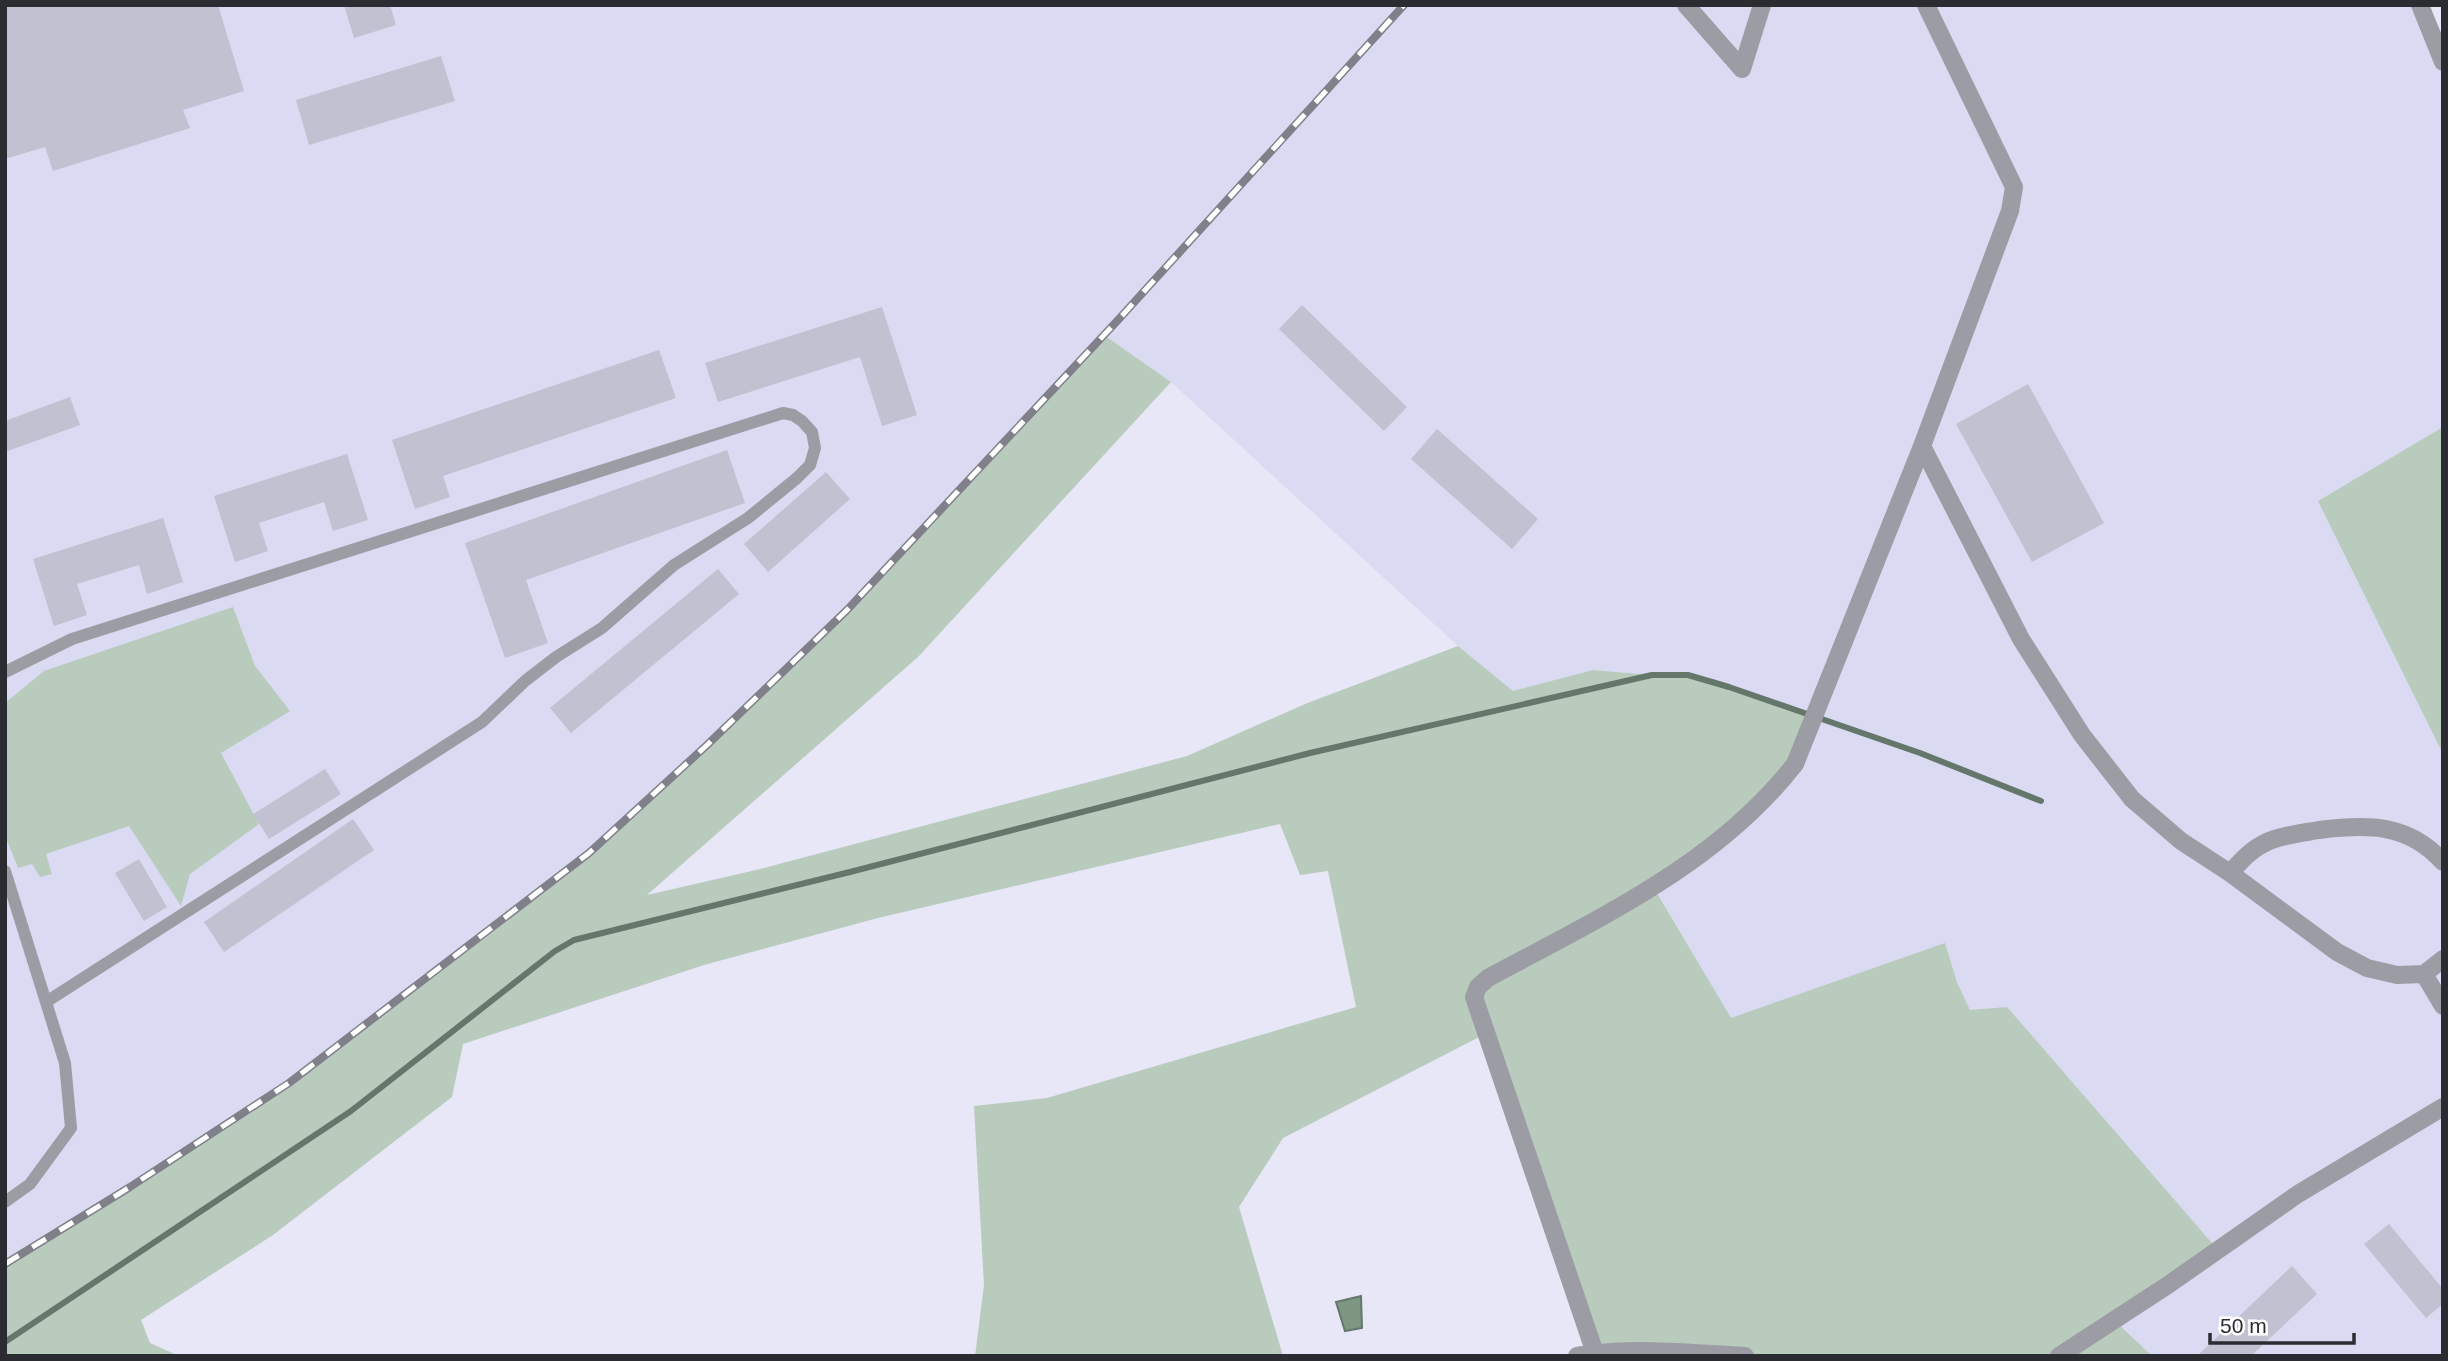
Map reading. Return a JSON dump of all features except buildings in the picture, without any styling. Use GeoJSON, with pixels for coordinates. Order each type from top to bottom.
{"type":"FeatureCollection","features":[{"type":"Feature","properties":{"kind":"street"},"geometry":{"type":"LineString","coordinates":[[1686,5],[1742,69],[1762,5]]}},
{"type":"Feature","properties":{"kind":"street"},"geometry":{"type":"LineString","coordinates":[[1745,1356],[1651,1352],[1588,1355],[1474,997],[1478,987],[1488,978],[1637,898],[1686,867],[1730,832],[1778,786],[1796,764],[1832,667],[1922,446],[2010,211],[2014,187],[1926,5]]}},
{"type":"Feature","properties":{"kind":"street"},"geometry":{"type":"LineString","coordinates":[[2420,5],[2443,62]]}},
{"type":"Feature","properties":{"kind":"street"},"geometry":{"type":"LineString","coordinates":[[1922,446],[2021,639],[2082,735],[2132,799],[2181,841],[2230,873],[2337,952],[2367,968],[2397,975],[2424,974],[2443,959]]}},
{"type":"Feature","properties":{"kind":"street"},"geometry":{"type":"LineString","coordinates":[[2230,873],[2248,853],[2267,842],[2305,832],[2345,827],[2382,827],[2408,835],[2432,849],[2443,862]]}},
{"type":"Feature","properties":{"kind":"street"},"geometry":{"type":"LineString","coordinates":[[2424,974],[2443,1006]]}},
{"type":"Feature","properties":{"kind":"street"},"geometry":{"type":"LineString","coordinates":[[2059,1356],[2168,1285],[2298,1194],[2443,1107]]}},
{"type":"Feature","properties":{"kind":"lane"},"geometry":{"type":"LineString","coordinates":[[5,672],[72,639],[783,413],[802,421],[811,432],[815,448],[810,465],[797,478],[748,517],[674,565],[602,628],[556,657],[525,681],[482,722],[46,1002]]}},
{"type":"Feature","properties":{"kind":"lane"},"geometry":{"type":"LineString","coordinates":[[5,871],[65,1063],[71,1128],[30,1184],[5,1202]]}},
{"type":"Feature","properties":{"kind":"shaded area"},"geometry":{"type":"Polygon","coordinates":[[[5,5],[2420,5],[2443,62],[2443,427],[2319,501],[2443,754],[2443,1356],[2152,1356],[2114,1321],[1957,982],[1945,944],[1731,1019],[1654,887],[1688,675],[1593,670],[1513,691],[1458,646],[1171,382],[1104,335],[847,610],[707,745],[589,853],[289,1083],[130,1187],[5,1264],[5,5]]]}},
{"type":"Feature","properties":{"kind":"shaded area"},"geometry":{"type":"Polygon","coordinates":[[[1104,335],[1171,382],[918,657],[647,895],[756,870],[1187,756],[1305,704],[1458,646],[1513,691],[1593,670],[1688,675],[1814,717],[1795,764],[1654,888],[1731,1018],[1945,943],[1957,982],[1970,1010],[2007,1007],[2218,1250],[2115,1321],[2152,1356],[1577,1356],[1594,1353],[1485,1034],[1283,1138],[1239,1207],[1283,1356],[975,1356],[984,1285],[974,1106],[1047,1098],[1356,1007],[1328,871],[1300,875],[1280,824],[878,918],[704,965],[463,1044],[452,1097],[273,1235],[141,1320],[150,1343],[179,1356],[5,1356],[5,1264],[130,1187],[289,1083],[589,853],[707,745],[847,610],[1104,335]]]}},
{"type":"Feature","properties":{"kind":"shaded area"},"geometry":{"type":"Polygon","coordinates":[[[2443,427],[2443,754],[2318,501],[2443,427]]]}},
{"type":"Feature","properties":{"kind":"shaded area"},"geometry":{"type":"Polygon","coordinates":[[[233,607],[255,666],[290,711],[221,753],[259,824],[190,874],[181,906],[129,826],[46,854],[52,874],[40,877],[32,864],[18,868],[5,835],[5,703],[44,671],[233,607]]]}},
{"type":"Feature","properties":{"kind":"shaded area"},"geometry":{"type":"Polygon","coordinates":[[[1361,1296],[1362,1328],[1345,1331],[1336,1302],[1361,1296]]]}},
{"type":"Feature","properties":{"kind":"waterway"},"geometry":{"type":"LineString","coordinates":[[5,1342],[351,1111],[555,951],[574,940],[1310,753],[1652,675],[1688,675],[1729,687],[1920,753],[2041,801]]}},
{"type":"Feature","properties":{"kind":"railway"},"geometry":{"type":"LineString","coordinates":[[5,1264],[130,1187],[289,1083],[589,853],[707,745],[847,610],[1118,320],[1404,5]]}}]}
